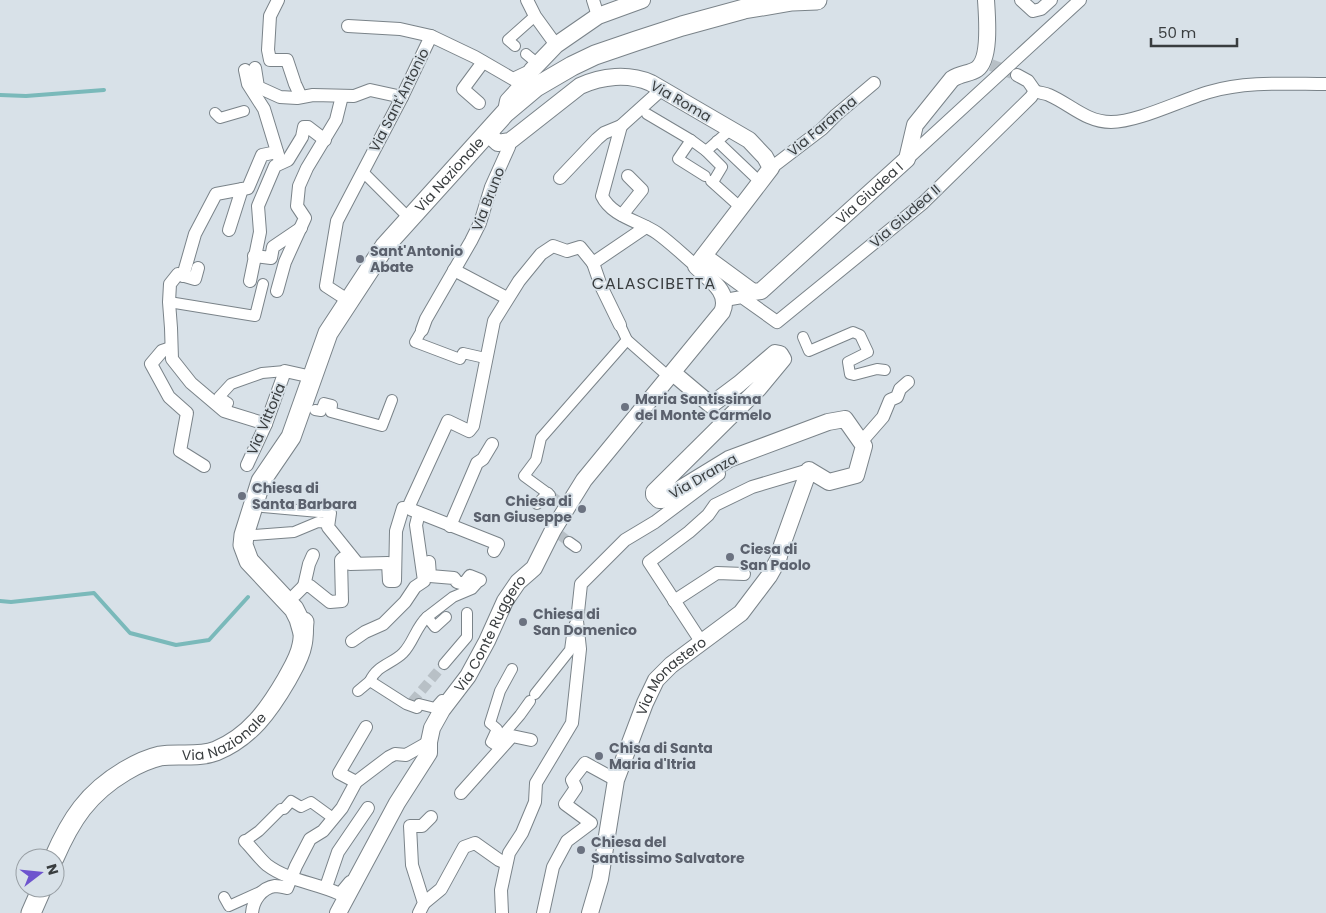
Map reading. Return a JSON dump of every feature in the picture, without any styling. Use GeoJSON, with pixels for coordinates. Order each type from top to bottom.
{"type":"FeatureCollection","features":[{"type":"Feature","properties":{"kind":"main road","name":"Via Nazionale"},"geometry":{"type":"LineString","coordinates":[[248,535],[261,481],[308,409],[312,377],[328,333],[385,246],[505,114],[536,87],[595,55],[682,26],[744,9],[791,1],[817,0]]}},
{"type":"Feature","properties":{"kind":"main road"},"geometry":{"type":"LineString","coordinates":[[248,535],[251,554],[288,586],[300,590],[304,617],[303,633]]}},
{"type":"Feature","properties":{"kind":"main road"},"geometry":{"type":"LineString","coordinates":[[248,535],[243,545],[249,561],[294,609],[303,633]]}},
{"type":"Feature","properties":{"kind":"main road","name":"Via Nazionale"},"geometry":{"type":"LineString","coordinates":[[58,848],[78,813],[113,778],[142,762],[157,757],[176,754],[201,755],[215,751],[242,736],[261,719],[272,704],[299,656],[303,633]]}},
{"type":"Feature","properties":{"kind":"main road"},"geometry":{"type":"LineString","coordinates":[[31,913],[38,898]]}},
{"type":"Feature","properties":{"kind":"street"},"geometry":{"type":"LineString","coordinates":[[278,0],[270,16],[268,50],[270,60],[287,60],[301,97]]}},
{"type":"Feature","properties":{"kind":"street"},"geometry":{"type":"LineString","coordinates":[[528,0],[535,16],[556,46]]}},
{"type":"Feature","properties":{"kind":"street"},"geometry":{"type":"LineString","coordinates":[[593,0],[598,16]]}},
{"type":"Feature","properties":{"kind":"street"},"geometry":{"type":"LineString","coordinates":[[505,114],[508,101],[528,79],[532,63],[598,16],[642,0]]}},
{"type":"Feature","properties":{"kind":"street","name":"Via Giudea I"},"geometry":{"type":"LineString","coordinates":[[700,262],[754,292],[761,291],[907,159],[915,125],[952,79],[960,73],[977,69],[987,64],[986,0]]}},
{"type":"Feature","properties":{"kind":"street"},"geometry":{"type":"LineString","coordinates":[[1021,0],[1032,10],[1041,9],[1051,0]]}},
{"type":"Feature","properties":{"kind":"street"},"geometry":{"type":"LineString","coordinates":[[907,159],[1080,0]]}},
{"type":"Feature","properties":{"kind":"street"},"geometry":{"type":"LineString","coordinates":[[515,46],[508,40],[535,16]]}},
{"type":"Feature","properties":{"kind":"street"},"geometry":{"type":"LineString","coordinates":[[348,26],[400,29],[431,36]]}},
{"type":"Feature","properties":{"kind":"street","name":"Via Sant'Antonio"},"geometry":{"type":"LineString","coordinates":[[349,301],[326,286],[337,220],[402,97],[431,36],[513,79],[532,63]]}},
{"type":"Feature","properties":{"kind":"street"},"geometry":{"type":"LineString","coordinates":[[479,103],[463,88],[483,62]]}},
{"type":"Feature","properties":{"kind":"street"},"geometry":{"type":"LineString","coordinates":[[169,302],[255,316],[257,282],[254,256],[260,232],[258,206],[279,158],[264,109],[248,84],[250,69],[258,87],[280,98],[314,95],[354,96],[370,90],[402,97]]}},
{"type":"Feature","properties":{"kind":"street"},"geometry":{"type":"LineString","coordinates":[[1017,75],[1028,81],[1034,91],[1049,95],[1082,114],[1097,120],[1111,122],[1126,121],[1208,92],[1229,87],[1266,84],[1326,84]]}},
{"type":"Feature","properties":{"kind":"street","name":"Via Roma"},"geometry":{"type":"LineString","coordinates":[[487,133],[498,143],[510,141],[580,86],[593,80],[609,77],[627,77],[644,80],[749,140],[765,157],[771,168]]}},
{"type":"Feature","properties":{"kind":"street","name":"Via Faranna"},"geometry":{"type":"LineString","coordinates":[[771,168],[811,137],[874,83]]}},
{"type":"Feature","properties":{"kind":"street"},"geometry":{"type":"LineString","coordinates":[[560,178],[597,139],[604,133],[621,126],[661,90]]}},
{"type":"Feature","properties":{"kind":"street","name":"Via Giudea II"},"geometry":{"type":"LineString","coordinates":[[725,300],[742,297],[777,322],[923,203],[1031,97],[1034,91]]}},
{"type":"Feature","properties":{"kind":"street"},"geometry":{"type":"LineString","coordinates":[[277,291],[285,262],[303,223],[297,206],[299,186],[336,120],[342,96]]}},
{"type":"Feature","properties":{"kind":"street"},"geometry":{"type":"LineString","coordinates":[[215,113],[220,118],[244,111]]}},
{"type":"Feature","properties":{"kind":"street"},"geometry":{"type":"LineString","coordinates":[[647,114],[692,140],[722,167],[709,180]]}},
{"type":"Feature","properties":{"kind":"street"},"geometry":{"type":"LineString","coordinates":[[621,126],[602,196],[605,203],[700,262],[725,300]]}},
{"type":"Feature","properties":{"kind":"street"},"geometry":{"type":"LineString","coordinates":[[266,424],[224,411],[192,382],[172,359],[170,284],[178,278],[195,234],[216,194],[248,188],[262,155],[288,160],[302,137],[304,128],[308,127],[325,140]]}},
{"type":"Feature","properties":{"kind":"street"},"geometry":{"type":"LineString","coordinates":[[706,152],[730,130]]}},
{"type":"Feature","properties":{"kind":"street"},"geometry":{"type":"LineString","coordinates":[[692,140],[678,159],[698,170],[740,207]]}},
{"type":"Feature","properties":{"kind":"street"},"geometry":{"type":"LineString","coordinates":[[717,141],[760,182]]}},
{"type":"Feature","properties":{"kind":"street","name":"Via Bruno"},"geometry":{"type":"LineString","coordinates":[[422,330],[426,319],[480,223],[491,186],[509,147]]}},
{"type":"Feature","properties":{"kind":"street"},"geometry":{"type":"LineString","coordinates":[[700,262],[771,168]]}},
{"type":"Feature","properties":{"kind":"street"},"geometry":{"type":"LineString","coordinates":[[363,172],[409,218]]}},
{"type":"Feature","properties":{"kind":"street"},"geometry":{"type":"LineString","coordinates":[[622,215],[642,190],[628,176]]}},
{"type":"Feature","properties":{"kind":"street"},"geometry":{"type":"LineString","coordinates":[[229,230],[242,189]]}},
{"type":"Feature","properties":{"kind":"street"},"geometry":{"type":"LineString","coordinates":[[254,256],[271,258],[273,247],[303,223]]}},
{"type":"Feature","properties":{"kind":"street"},"geometry":{"type":"LineString","coordinates":[[592,261],[651,230]]}},
{"type":"Feature","properties":{"kind":"street"},"geometry":{"type":"LineString","coordinates":[[352,641],[365,632],[383,624],[405,602],[415,587],[424,581],[413,510],[448,421],[469,431],[473,426],[485,358],[494,321],[507,298],[541,254],[553,246],[567,250],[580,247],[592,261],[600,286],[626,341],[671,375]]}},
{"type":"Feature","properties":{"kind":"street"},"geometry":{"type":"LineString","coordinates":[[178,278],[195,279],[198,268]]}},
{"type":"Feature","properties":{"kind":"street"},"geometry":{"type":"LineString","coordinates":[[454,270],[507,298]]}},
{"type":"Feature","properties":{"kind":"street","name":"Via Conte Ruggero"},"geometry":{"type":"LineString","coordinates":[[338,913],[397,803],[429,753],[432,728],[468,676],[505,601],[518,582],[565,539],[563,504],[722,312],[725,300]]}},
{"type":"Feature","properties":{"kind":"street"},"geometry":{"type":"LineString","coordinates":[[422,330],[415,342],[460,359],[462,353],[485,358]]}},
{"type":"Feature","properties":{"kind":"street"},"geometry":{"type":"LineString","coordinates":[[803,336],[809,350],[853,332],[860,335],[868,352],[848,362],[850,374],[854,375],[877,369],[886,370]]}},
{"type":"Feature","properties":{"kind":"street"},"geometry":{"type":"LineString","coordinates":[[537,504],[549,494],[524,476],[536,460],[541,438],[626,341]]}},
{"type":"Feature","properties":{"kind":"street"},"geometry":{"type":"LineString","coordinates":[[171,348],[162,351],[151,364],[169,396],[187,413],[180,451],[204,466]]}},
{"type":"Feature","properties":{"kind":"street","name":"Via Dranza"},"geometry":{"type":"LineString","coordinates":[[671,375],[711,405],[775,353],[779,353],[782,356],[781,363],[759,388],[654,492],[657,499],[662,500],[732,458],[828,422],[845,419],[862,441]]}},
{"type":"Feature","properties":{"kind":"street"},"geometry":{"type":"LineString","coordinates":[[224,411],[228,403],[219,397],[231,384],[262,373],[286,371]]}},
{"type":"Feature","properties":{"kind":"street","name":"Via Vittoria"},"geometry":{"type":"LineString","coordinates":[[246,465],[266,424],[286,371],[312,377]]}},
{"type":"Feature","properties":{"kind":"street"},"geometry":{"type":"LineString","coordinates":[[702,643],[648,562],[696,526],[708,515],[714,505],[752,487],[809,470],[829,482],[856,476],[864,446],[862,441],[882,417],[890,400],[897,397],[900,389],[908,382]]}},
{"type":"Feature","properties":{"kind":"street"},"geometry":{"type":"LineString","coordinates":[[308,409],[321,412],[324,403],[332,405],[330,412],[382,426],[392,400]]}},
{"type":"Feature","properties":{"kind":"street"},"geometry":{"type":"LineString","coordinates":[[450,526],[477,462],[483,459],[492,444]]}},
{"type":"Feature","properties":{"kind":"street"},"geometry":{"type":"LineString","coordinates":[[502,913],[500,890],[509,853],[522,833],[535,802],[536,783],[572,723],[580,649],[577,621],[581,584],[625,540],[655,522],[705,483],[734,464],[735,461],[732,458]]}},
{"type":"Feature","properties":{"kind":"street","name":"Via Monastero"},"geometry":{"type":"LineString","coordinates":[[590,913],[600,879],[616,780],[645,703],[656,680],[671,665],[741,613],[774,568],[809,470]]}},
{"type":"Feature","properties":{"kind":"street"},"geometry":{"type":"LineString","coordinates":[[263,508],[329,518]]}},
{"type":"Feature","properties":{"kind":"street"},"geometry":{"type":"LineString","coordinates":[[300,590],[310,586],[330,602],[342,601],[341,560],[343,558],[350,564],[388,563],[389,581],[395,581],[396,531],[403,508],[413,510],[498,544],[494,551]]}},
{"type":"Feature","properties":{"kind":"street"},"geometry":{"type":"LineString","coordinates":[[248,535],[294,532],[329,518]]}},
{"type":"Feature","properties":{"kind":"street"},"geometry":{"type":"LineString","coordinates":[[329,518],[328,527],[357,563]]}},
{"type":"Feature","properties":{"kind":"street"},"geometry":{"type":"LineString","coordinates":[[300,590],[313,555]]}},
{"type":"Feature","properties":{"kind":"street"},"geometry":{"type":"LineString","coordinates":[[358,692],[387,663],[402,655],[412,642],[421,622],[453,597],[472,589],[480,580],[470,576],[464,584],[457,582],[454,578],[430,576],[430,562],[422,560]]}},
{"type":"Feature","properties":{"kind":"street"},"geometry":{"type":"LineString","coordinates":[[674,601],[717,573],[744,574]]}},
{"type":"Feature","properties":{"kind":"street"},"geometry":{"type":"LineString","coordinates":[[444,664],[467,637],[467,613]]}},
{"type":"Feature","properties":{"kind":"street"},"geometry":{"type":"LineString","coordinates":[[427,617],[435,627],[446,617]]}},
{"type":"Feature","properties":{"kind":"street"},"geometry":{"type":"LineString","coordinates":[[512,669],[500,691],[490,723],[497,729],[491,742],[494,744],[514,722],[570,650],[573,628],[577,621]]}},
{"type":"Feature","properties":{"kind":"street"},"geometry":{"type":"LineString","coordinates":[[370,681],[417,708],[420,704],[435,708],[443,699],[454,695]]}},
{"type":"Feature","properties":{"kind":"street"},"geometry":{"type":"LineString","coordinates":[[356,782],[339,773],[366,727]]}},
{"type":"Feature","properties":{"kind":"street"},"geometry":{"type":"LineString","coordinates":[[461,793],[512,736],[531,740]]}},
{"type":"Feature","properties":{"kind":"street"},"geometry":{"type":"LineString","coordinates":[[224,897],[229,906],[274,886],[287,888],[310,839],[323,831],[342,808],[356,782],[389,756],[395,754],[406,755],[429,742]]}},
{"type":"Feature","properties":{"kind":"street"},"geometry":{"type":"LineString","coordinates":[[591,823],[565,804],[576,788],[572,780],[585,763],[616,780]]}},
{"type":"Feature","properties":{"kind":"street"},"geometry":{"type":"LineString","coordinates":[[333,818],[311,802],[301,807],[291,801],[259,831],[245,841],[266,864],[291,878],[319,888],[326,887],[340,894],[358,876]]}},
{"type":"Feature","properties":{"kind":"street"},"geometry":{"type":"LineString","coordinates":[[326,887],[338,852],[368,808]]}},
{"type":"Feature","properties":{"kind":"street"},"geometry":{"type":"LineString","coordinates":[[543,913],[553,867],[567,841],[591,823],[611,816]]}},
{"type":"Feature","properties":{"kind":"street"},"geometry":{"type":"LineString","coordinates":[[421,908],[412,865],[410,826],[422,826],[431,817]]}},
{"type":"Feature","properties":{"kind":"street"},"geometry":{"type":"LineString","coordinates":[[421,908],[441,889],[464,847],[475,843],[499,860],[506,862]]}},
{"type":"Feature","properties":{"kind":"street"},"geometry":{"type":"LineString","coordinates":[[252,913],[253,906],[260,892]]}},
{"type":"Feature","properties":{"kind":"waterway"},"geometry":{"type":"LineString","coordinates":[[0,95],[26,96],[104,90]]}},
{"type":"Feature","properties":{"kind":"waterway"},"geometry":{"type":"LineString","coordinates":[[0,601],[11,602],[94,593],[130,633],[176,645],[209,640],[248,597]]}},
{"type":"Feature","properties":{"kind":"tunnel"},"geometry":{"type":"LineString","coordinates":[[991,65],[1012,73]]}},
{"type":"Feature","properties":{"kind":"tunnel"},"geometry":{"type":"LineString","coordinates":[[550,495],[560,502]]}},
{"type":"Feature","properties":{"kind":"tunnel"},"geometry":{"type":"LineString","coordinates":[[560,535],[569,542]]}},
{"type":"Feature","properties":{"kind":"tunnel"},"geometry":{"type":"LineString","coordinates":[[412,702],[444,664]]}},
{"type":"Feature","properties":{"kind":"place","name":"Sant'Antonio Abate"},"geometry":{"type":"Point","coordinates":[360,259]}},
{"type":"Feature","properties":{"kind":"place","name":"Maria Santissima del Monte Carmelo"},"geometry":{"type":"Point","coordinates":[625,407]}},
{"type":"Feature","properties":{"kind":"place","name":"Chiesa di Santa Barbara"},"geometry":{"type":"Point","coordinates":[242,496]}},
{"type":"Feature","properties":{"kind":"place","name":"Chiesa di San Giuseppe"},"geometry":{"type":"Point","coordinates":[582,509]}},
{"type":"Feature","properties":{"kind":"place","name":"Ciesa di San Paolo"},"geometry":{"type":"Point","coordinates":[730,557]}},
{"type":"Feature","properties":{"kind":"place","name":"Chiesa di San Domenico"},"geometry":{"type":"Point","coordinates":[523,622]}},
{"type":"Feature","properties":{"kind":"place","name":"Chisa di Santa Maria d'Itria"},"geometry":{"type":"Point","coordinates":[599,756]}},
{"type":"Feature","properties":{"kind":"place","name":"Chiesa del Santissimo Salvatore"},"geometry":{"type":"Point","coordinates":[581,850]}},
{"type":"Feature","properties":{"kind":"district","name":"CALASCIBETTA"},"geometry":{"type":"Point","coordinates":[654,283]}}]}
